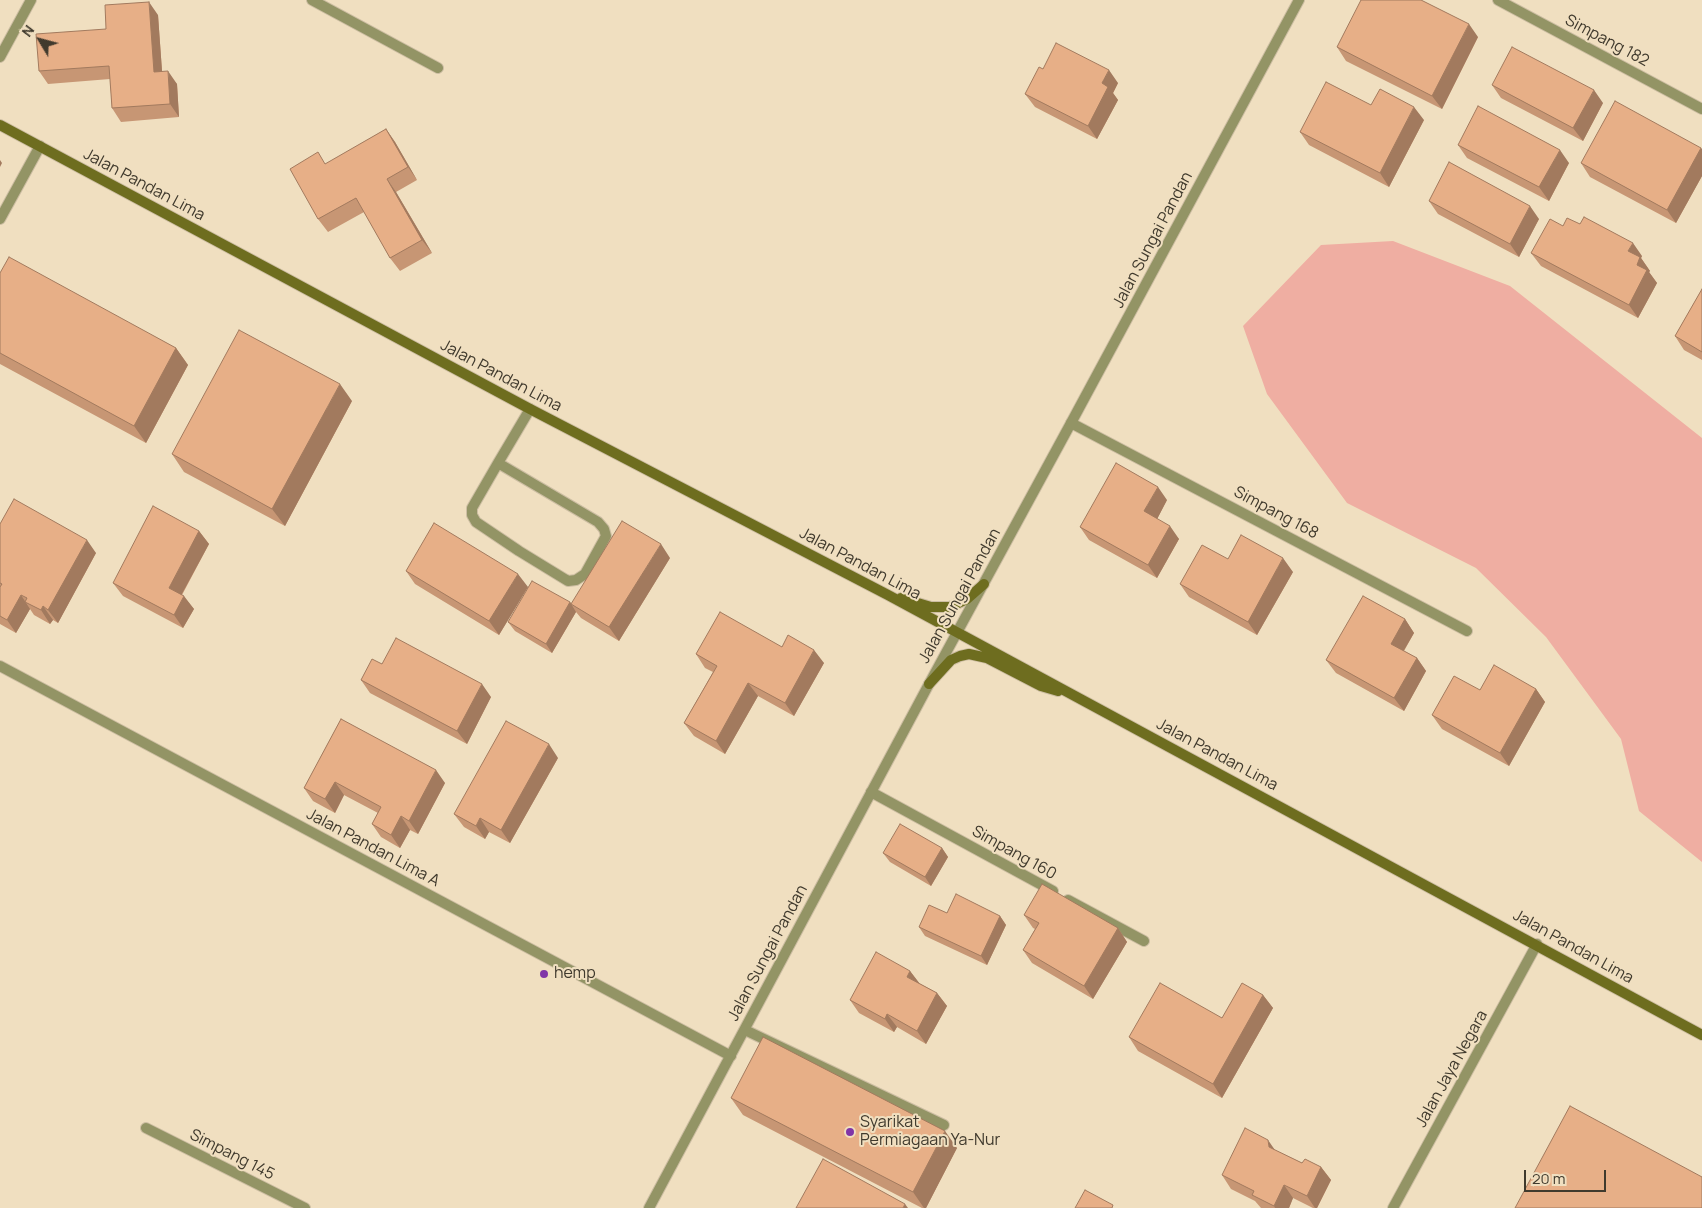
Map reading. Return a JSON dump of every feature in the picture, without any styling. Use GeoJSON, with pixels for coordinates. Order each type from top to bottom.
{"type":"FeatureCollection","features":[{"type":"Feature","properties":{"kind":"main road","name":"Jalan Pandan Lima"},"geometry":{"type":"LineString","coordinates":[[0,125],[530,409],[888,594],[1702,1035]]}},
{"type":"Feature","properties":{"kind":"main road"},"geometry":{"type":"LineString","coordinates":[[888,594],[931,607],[950,607],[967,599],[984,584]]}},
{"type":"Feature","properties":{"kind":"main road"},"geometry":{"type":"LineString","coordinates":[[928,684],[951,660],[970,654],[987,658],[1041,686],[1056,691],[1066,691]]}},
{"type":"Feature","properties":{"kind":"street"},"geometry":{"type":"LineString","coordinates":[[0,56],[31,0]]}},
{"type":"Feature","properties":{"kind":"street"},"geometry":{"type":"LineString","coordinates":[[312,0],[438,68]]}},
{"type":"Feature","properties":{"kind":"street","name":"Jalan Sungai Pandan"},"geometry":{"type":"LineString","coordinates":[[649,1208],[928,684],[1072,423],[1299,0]]}},
{"type":"Feature","properties":{"kind":"street","name":"Simpang 182"},"geometry":{"type":"LineString","coordinates":[[1498,0],[1702,109]]}},
{"type":"Feature","properties":{"kind":"street"},"geometry":{"type":"LineString","coordinates":[[0,219],[40,146]]}},
{"type":"Feature","properties":{"kind":"street"},"geometry":{"type":"LineString","coordinates":[[498,463],[598,522],[604,529],[606,536],[585,574],[576,580],[568,581],[476,522],[472,515],[472,508],[498,463],[530,409]]}},
{"type":"Feature","properties":{"kind":"street","name":"Simpang 168"},"geometry":{"type":"LineString","coordinates":[[1072,423],[1467,631]]}},
{"type":"Feature","properties":{"kind":"street","name":"Jalan Pandan Lima A"},"geometry":{"type":"LineString","coordinates":[[0,666],[731,1056]]}},
{"type":"Feature","properties":{"kind":"street","name":"Simpang 160"},"geometry":{"type":"LineString","coordinates":[[871,792],[1144,941]]}},
{"type":"Feature","properties":{"kind":"street","name":"Jalan Jaya Negara"},"geometry":{"type":"LineString","coordinates":[[1393,1208],[1537,944]]}},
{"type":"Feature","properties":{"kind":"street"},"geometry":{"type":"LineString","coordinates":[[744,1030],[944,1125]]}},
{"type":"Feature","properties":{"kind":"street","name":"Simpang 145"},"geometry":{"type":"LineString","coordinates":[[146,1128],[305,1208]]}},
{"type":"Feature","properties":{"kind":"shaded area"},"geometry":{"type":"Polygon","coordinates":[[[1393,241],[1510,286],[1702,438],[1702,862],[1639,811],[1621,739],[1546,637],[1476,568],[1347,503],[1267,394],[1243,326],[1321,245],[1393,241]]]}},
{"type":"Feature","properties":{"kind":"building"},"geometry":{"type":"Polygon","coordinates":[[[1361,0],[1421,0],[1469,24],[1432,96],[1337,47],[1361,0]]]}},
{"type":"Feature","properties":{"kind":"building"},"geometry":{"type":"Polygon","coordinates":[[[149,2],[154,72],[168,71],[170,104],[112,108],[109,66],[39,71],[36,34],[106,29],[105,5],[149,2]]]}},
{"type":"Feature","properties":{"kind":"building"},"geometry":{"type":"Polygon","coordinates":[[[1056,43],[1109,70],[1102,83],[1108,87],[1088,126],[1025,94],[1039,67],[1043,69],[1056,43]]]}},
{"type":"Feature","properties":{"kind":"building"},"geometry":{"type":"Polygon","coordinates":[[[1512,47],[1594,90],[1573,128],[1492,85],[1512,47]]]}},
{"type":"Feature","properties":{"kind":"building"},"geometry":{"type":"Polygon","coordinates":[[[1326,82],[1371,105],[1380,89],[1414,107],[1380,173],[1300,132],[1326,82]]]}},
{"type":"Feature","properties":{"kind":"building"},"geometry":{"type":"Polygon","coordinates":[[[1615,101],[1701,148],[1667,210],[1581,163],[1615,101]]]}},
{"type":"Feature","properties":{"kind":"building"},"geometry":{"type":"Polygon","coordinates":[[[1478,106],[1560,150],[1539,187],[1458,145],[1478,106]]]}},
{"type":"Feature","properties":{"kind":"building"},"geometry":{"type":"Polygon","coordinates":[[[386,129],[408,167],[387,179],[422,240],[390,258],[356,198],[318,219],[290,169],[318,152],[325,164],[386,129]]]}},
{"type":"Feature","properties":{"kind":"building"},"geometry":{"type":"Polygon","coordinates":[[[1449,162],[1530,206],[1510,244],[1429,201],[1449,162]]]}},
{"type":"Feature","properties":{"kind":"building"},"geometry":{"type":"Polygon","coordinates":[[[1584,217],[1633,243],[1628,251],[1640,257],[1637,265],[1647,270],[1629,305],[1531,253],[1550,219],[1563,226],[1567,218],[1580,224],[1584,217]]]}},
{"type":"Feature","properties":{"kind":"building"},"geometry":{"type":"Polygon","coordinates":[[[9,257],[176,348],[134,426],[0,353],[0,273],[9,257]]]}},
{"type":"Feature","properties":{"kind":"building"},"geometry":{"type":"Polygon","coordinates":[[[1702,289],[1702,352],[1675,336],[1702,289]]]}},
{"type":"Feature","properties":{"kind":"building"},"geometry":{"type":"Polygon","coordinates":[[[239,330],[340,384],[272,509],[172,454],[239,330]]]}},
{"type":"Feature","properties":{"kind":"building"},"geometry":{"type":"Polygon","coordinates":[[[1116,463],[1158,487],[1144,511],[1170,526],[1148,565],[1080,527],[1116,463]]]}},
{"type":"Feature","properties":{"kind":"building"},"geometry":{"type":"Polygon","coordinates":[[[14,499],[87,540],[48,610],[43,606],[41,610],[25,602],[27,598],[21,595],[7,620],[0,616],[0,587],[2,584],[0,583],[0,524],[14,499]]]}},
{"type":"Feature","properties":{"kind":"building"},"geometry":{"type":"Polygon","coordinates":[[[153,506],[199,531],[169,588],[184,596],[174,615],[113,583],[153,506]]]}},
{"type":"Feature","properties":{"kind":"building"},"geometry":{"type":"Polygon","coordinates":[[[622,521],[661,544],[609,627],[571,604],[622,521]]]}},
{"type":"Feature","properties":{"kind":"building"},"geometry":{"type":"Polygon","coordinates":[[[434,523],[518,574],[489,621],[406,571],[434,523]]]}},
{"type":"Feature","properties":{"kind":"building"},"geometry":{"type":"Polygon","coordinates":[[[1241,535],[1283,558],[1248,622],[1180,584],[1202,545],[1228,559],[1241,535]]]}},
{"type":"Feature","properties":{"kind":"building"},"geometry":{"type":"Polygon","coordinates":[[[532,581],[570,602],[546,644],[508,622],[532,581]]]}},
{"type":"Feature","properties":{"kind":"building"},"geometry":{"type":"Polygon","coordinates":[[[1363,596],[1405,619],[1391,644],[1417,658],[1394,698],[1326,660],[1363,596]]]}},
{"type":"Feature","properties":{"kind":"building"},"geometry":{"type":"Polygon","coordinates":[[[720,612],[782,647],[788,635],[814,650],[785,703],[748,683],[716,741],[684,723],[717,666],[696,654],[720,612]]]}},
{"type":"Feature","properties":{"kind":"building"},"geometry":{"type":"Polygon","coordinates":[[[396,638],[482,684],[457,731],[361,680],[372,659],[382,664],[396,638]]]}},
{"type":"Feature","properties":{"kind":"building"},"geometry":{"type":"Polygon","coordinates":[[[1494,665],[1536,689],[1500,753],[1432,715],[1454,676],[1480,690],[1494,665]]]}},
{"type":"Feature","properties":{"kind":"building"},"geometry":{"type":"Polygon","coordinates":[[[341,719],[436,770],[409,821],[401,816],[391,835],[372,824],[381,807],[335,782],[325,799],[304,788],[341,719]]]}},
{"type":"Feature","properties":{"kind":"building"},"geometry":{"type":"Polygon","coordinates":[[[506,721],[549,744],[501,830],[480,818],[476,826],[454,814],[506,721]]]}},
{"type":"Feature","properties":{"kind":"building"},"geometry":{"type":"Polygon","coordinates":[[[900,824],[942,848],[925,877],[883,853],[900,824]]]}},
{"type":"Feature","properties":{"kind":"building"},"geometry":{"type":"Polygon","coordinates":[[[1042,884],[1118,928],[1084,986],[1023,950],[1039,923],[1024,915],[1042,884]]]}},
{"type":"Feature","properties":{"kind":"building"},"geometry":{"type":"Polygon","coordinates":[[[956,894],[1000,916],[981,956],[919,927],[929,905],[947,913],[956,894]]]}},
{"type":"Feature","properties":{"kind":"building"},"geometry":{"type":"Polygon","coordinates":[[[876,952],[910,971],[907,977],[937,993],[917,1031],[887,1014],[885,1019],[850,1000],[876,952]]]}},
{"type":"Feature","properties":{"kind":"building"},"geometry":{"type":"Polygon","coordinates":[[[1160,983],[1222,1018],[1242,983],[1263,995],[1213,1084],[1129,1037],[1160,983]]]}},
{"type":"Feature","properties":{"kind":"building","name":"Syarikat Permiagaan Ya-Nur"},"geometry":{"type":"Polygon","coordinates":[[[763,1037],[945,1131],[913,1192],[731,1098],[763,1037]]]}},
{"type":"Feature","properties":{"kind":"building"},"geometry":{"type":"Polygon","coordinates":[[[1570,1106],[1702,1177],[1702,1208],[1515,1208],[1570,1106]]]}},
{"type":"Feature","properties":{"kind":"building"},"geometry":{"type":"Polygon","coordinates":[[[1245,1128],[1268,1140],[1269,1147],[1302,1163],[1305,1159],[1321,1167],[1307,1196],[1284,1185],[1274,1206],[1252,1195],[1254,1191],[1222,1175],[1245,1128]]]}},
{"type":"Feature","properties":{"kind":"building"},"geometry":{"type":"Polygon","coordinates":[[[823,1159],[905,1204],[903,1208],[796,1208],[823,1159]]]}},
{"type":"Feature","properties":{"kind":"building"},"geometry":{"type":"Polygon","coordinates":[[[1085,1190],[1113,1205],[1112,1208],[1075,1208],[1085,1190]]]}},
{"type":"Feature","properties":{"kind":"place","name":"hemp"},"geometry":{"type":"Point","coordinates":[544,974]}},
{"type":"Feature","properties":{"kind":"place","name":"Syarikat Permiagaan Ya-Nur"},"geometry":{"type":"Point","coordinates":[850,1132]}}]}
